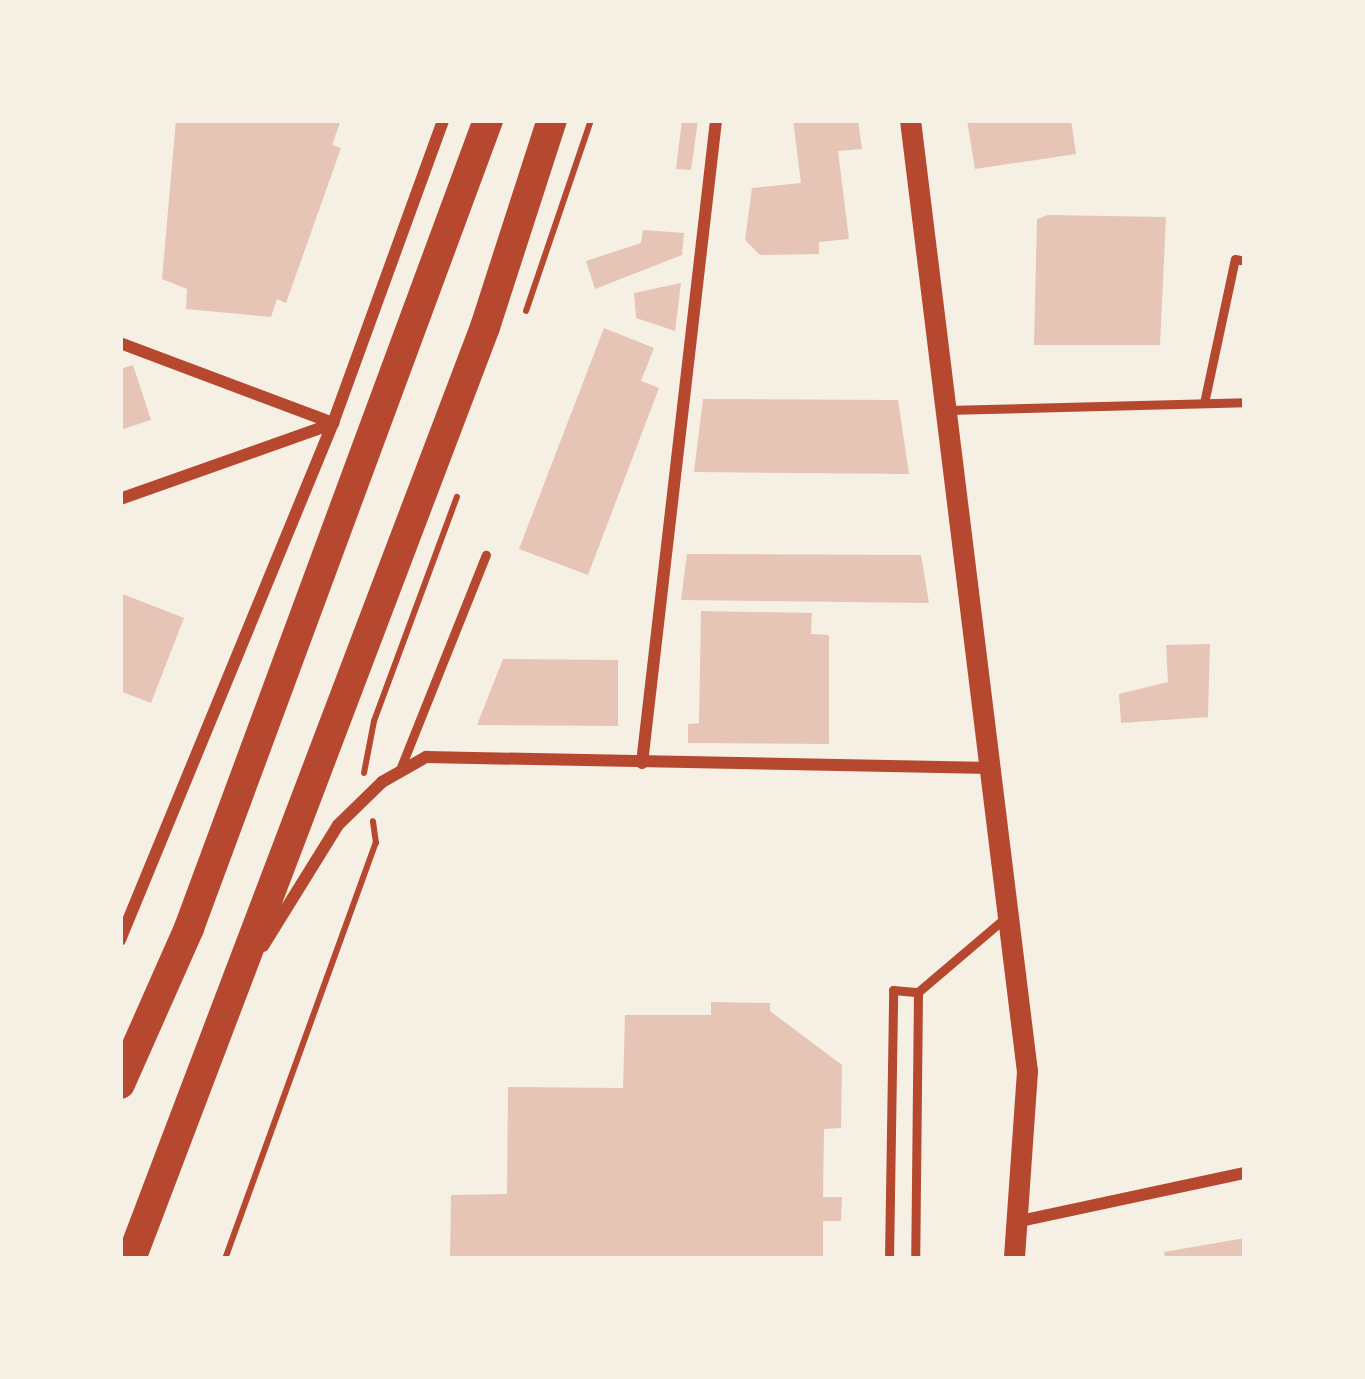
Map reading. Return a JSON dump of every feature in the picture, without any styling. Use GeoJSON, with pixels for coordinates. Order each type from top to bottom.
{"type":"FeatureCollection","features":[{"type":"Feature","properties":{"kind":"main road"},"geometry":{"type":"LineString","coordinates":[[120,1084],[189,928],[488,120]]}},
{"type":"Feature","properties":{"kind":"main road"},"geometry":{"type":"LineString","coordinates":[[131,1259],[243,976],[476,350],[552,120]]}},
{"type":"Feature","properties":{"kind":"street"},"geometry":{"type":"LineString","coordinates":[[120,940],[333,423],[443,120]]}},
{"type":"Feature","properties":{"kind":"street"},"geometry":{"type":"LineString","coordinates":[[642,763],[716,120]]}},
{"type":"Feature","properties":{"kind":"street"},"geometry":{"type":"LineString","coordinates":[[910,120],[1028,1071],[1014,1259]]}},
{"type":"Feature","properties":{"kind":"street"},"geometry":{"type":"LineString","coordinates":[[120,343],[333,423]]}},
{"type":"Feature","properties":{"kind":"street"},"geometry":{"type":"LineString","coordinates":[[120,499],[333,423]]}},
{"type":"Feature","properties":{"kind":"street"},"geometry":{"type":"LineString","coordinates":[[243,976],[338,825],[370,794],[426,757],[992,768]]}},
{"type":"Feature","properties":{"kind":"street"},"geometry":{"type":"LineString","coordinates":[[1016,1222],[1245,1173]]}},
{"type":"Feature","properties":{"kind":"lane"},"geometry":{"type":"LineString","coordinates":[[1204,403],[1235,259],[1245,261]]}},
{"type":"Feature","properties":{"kind":"lane"},"geometry":{"type":"LineString","coordinates":[[946,410],[1245,402]]}},
{"type":"Feature","properties":{"kind":"lane"},"geometry":{"type":"LineString","coordinates":[[399,772],[486,555]]}},
{"type":"Feature","properties":{"kind":"lane"},"geometry":{"type":"LineString","coordinates":[[889,1259],[893,990],[918,992],[1009,915]]}},
{"type":"Feature","properties":{"kind":"lane"},"geometry":{"type":"LineString","coordinates":[[915,1259],[918,992]]}},
{"type":"Feature","properties":{"kind":"path"},"geometry":{"type":"LineString","coordinates":[[518,332],[591,120]]}},
{"type":"Feature","properties":{"kind":"path"},"geometry":{"type":"LineString","coordinates":[[225,1259],[376,843],[361,763],[462,483]]}},
{"type":"Feature","properties":{"kind":"building"},"geometry":{"type":"Polygon","coordinates":[[[176,120],[341,120],[332,145],[341,148],[286,303],[277,299],[271,317],[186,309],[187,289],[162,279],[176,120]]]}},
{"type":"Feature","properties":{"kind":"building"},"geometry":{"type":"Polygon","coordinates":[[[682,120],[698,120],[691,170],[676,169],[682,120]]]}},
{"type":"Feature","properties":{"kind":"building"},"geometry":{"type":"Polygon","coordinates":[[[793,120],[858,120],[862,149],[838,151],[849,239],[819,242],[819,254],[760,255],[745,240],[752,188],[801,183],[793,120]]]}},
{"type":"Feature","properties":{"kind":"building"},"geometry":{"type":"Polygon","coordinates":[[[967,120],[1071,120],[1076,154],[975,169],[967,120]]]}},
{"type":"Feature","properties":{"kind":"building"},"geometry":{"type":"Polygon","coordinates":[[[1048,215],[1166,217],[1160,345],[1034,345],[1037,219],[1048,215]]]}},
{"type":"Feature","properties":{"kind":"building"},"geometry":{"type":"Polygon","coordinates":[[[643,230],[684,233],[682,255],[595,289],[586,261],[641,243],[643,230]]]}},
{"type":"Feature","properties":{"kind":"building"},"geometry":{"type":"Polygon","coordinates":[[[681,283],[675,331],[636,318],[634,293],[681,283]]]}},
{"type":"Feature","properties":{"kind":"building"},"geometry":{"type":"Polygon","coordinates":[[[604,328],[654,348],[641,381],[659,388],[588,575],[519,549],[604,328]]]}},
{"type":"Feature","properties":{"kind":"building"},"geometry":{"type":"Polygon","coordinates":[[[133,365],[151,420],[120,430],[120,369],[133,365]]]}},
{"type":"Feature","properties":{"kind":"building"},"geometry":{"type":"Polygon","coordinates":[[[703,399],[898,400],[909,474],[694,472],[703,399]]]}},
{"type":"Feature","properties":{"kind":"building"},"geometry":{"type":"Polygon","coordinates":[[[687,554],[921,555],[929,603],[681,600],[687,554]]]}},
{"type":"Feature","properties":{"kind":"building"},"geometry":{"type":"Polygon","coordinates":[[[120,593],[184,618],[151,703],[120,691],[120,593]]]}},
{"type":"Feature","properties":{"kind":"building"},"geometry":{"type":"Polygon","coordinates":[[[701,611],[812,613],[811,634],[829,635],[829,744],[688,743],[688,724],[699,723],[701,611]]]}},
{"type":"Feature","properties":{"kind":"building"},"geometry":{"type":"Polygon","coordinates":[[[1210,644],[1208,717],[1121,723],[1119,694],[1168,682],[1166,645],[1210,644]]]}},
{"type":"Feature","properties":{"kind":"building"},"geometry":{"type":"Polygon","coordinates":[[[503,659],[618,660],[618,726],[477,725],[503,659]]]}},
{"type":"Feature","properties":{"kind":"building"},"geometry":{"type":"Polygon","coordinates":[[[711,1002],[770,1003],[770,1011],[842,1065],[841,1128],[824,1129],[823,1197],[842,1197],[841,1221],[823,1221],[823,1259],[450,1259],[451,1195],[507,1194],[508,1087],[623,1088],[625,1015],[711,1015],[711,1002]]]}},
{"type":"Feature","properties":{"kind":"building"},"geometry":{"type":"Polygon","coordinates":[[[1245,1238],[1245,1259],[1165,1259],[1164,1252],[1245,1238]]]}}]}
